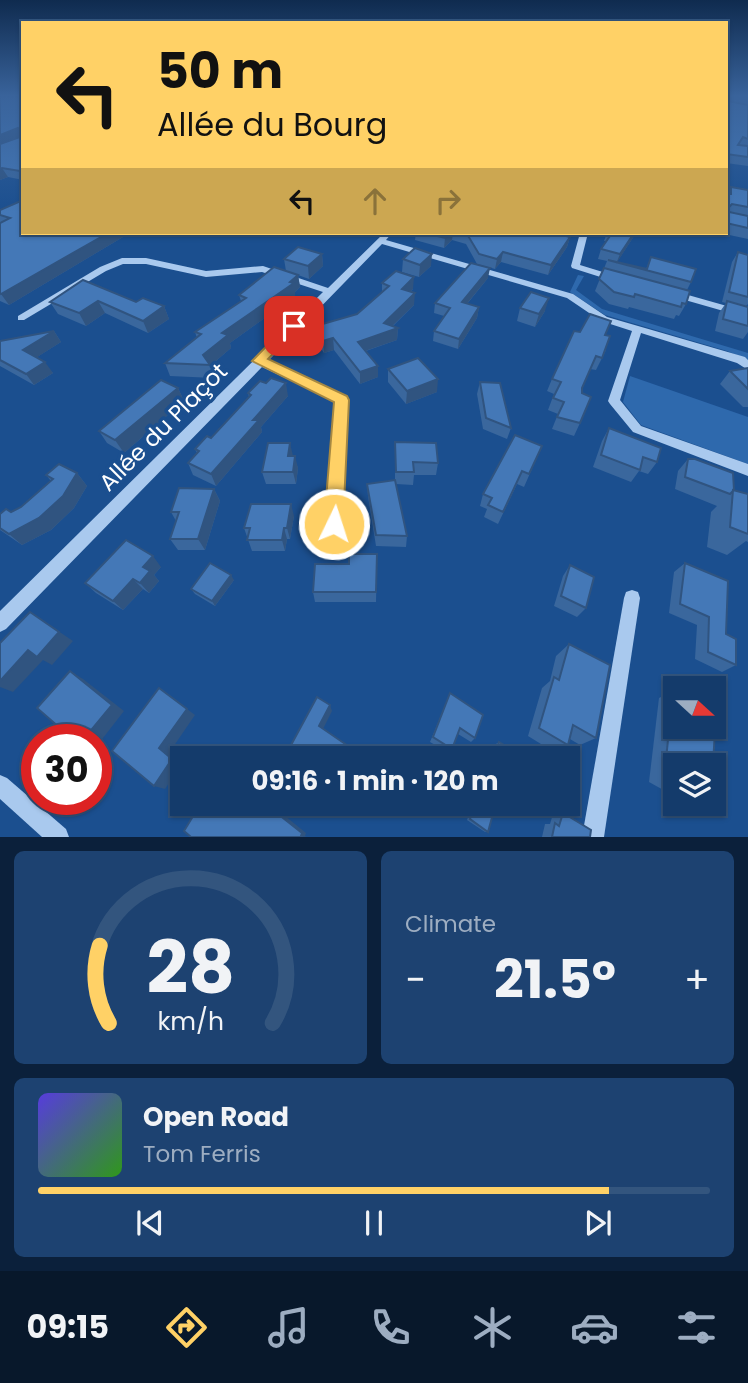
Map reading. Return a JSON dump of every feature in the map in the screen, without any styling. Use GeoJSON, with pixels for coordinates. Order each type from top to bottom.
{"type":"FeatureCollection","features":[{"type":"Feature","properties":{"kind":"street"},"geometry":{"type":"LineString","coordinates":[[584,235],[576,266],[628,282]]}},
{"type":"Feature","properties":{"kind":"street"},"geometry":{"type":"LineString","coordinates":[[384,237],[570,296],[604,318],[741,360],[748,366]]}},
{"type":"Feature","properties":{"kind":"street","name":"Allée du Plaçot"},"geometry":{"type":"LineString","coordinates":[[0,623],[384,237]]}},
{"type":"Feature","properties":{"kind":"street"},"geometry":{"type":"LineString","coordinates":[[21,318],[103,269],[122,261],[146,261],[206,274],[262,269],[329,291]]}},
{"type":"Feature","properties":{"kind":"street"},"geometry":{"type":"LineString","coordinates":[[665,292],[748,314]]}},
{"type":"Feature","properties":{"kind":"street"},"geometry":{"type":"LineString","coordinates":[[638,328],[614,401],[637,429],[727,468],[748,470]]}},
{"type":"Feature","properties":{"kind":"street"},"geometry":{"type":"LineString","coordinates":[[259,361],[342,400],[332,551]]}},
{"type":"Feature","properties":{"kind":"street"},"geometry":{"type":"LineString","coordinates":[[593,837],[632,598]]}},
{"type":"Feature","properties":{"kind":"street"},"geometry":{"type":"LineString","coordinates":[[0,785],[58,837]]}},
{"type":"Feature","properties":{"kind":"shaded area"},"geometry":{"type":"Polygon","coordinates":[[[578,275],[584,276],[576,290],[602,309],[748,353],[748,360],[727,351],[605,315],[570,292],[578,275]]]}},
{"type":"Feature","properties":{"kind":"shaded area"},"geometry":{"type":"Polygon","coordinates":[[[630,376],[748,417],[748,464],[641,425],[623,402],[630,376]]]}},
{"type":"Feature","properties":{"kind":"building"},"geometry":{"type":"Polygon","coordinates":[[[21,135],[21,171],[0,169],[0,144],[21,135]]]}},
{"type":"Feature","properties":{"kind":"building"},"geometry":{"type":"Polygon","coordinates":[[[728,135],[748,135],[748,139],[743,137],[738,145],[748,146],[748,157],[728,154],[728,135]]]}},
{"type":"Feature","properties":{"kind":"building"},"geometry":{"type":"Polygon","coordinates":[[[731,187],[748,190],[748,207],[732,204],[729,212],[748,216],[748,228],[728,223],[728,194],[731,194],[731,187]]]}},
{"type":"Feature","properties":{"kind":"building"},"geometry":{"type":"Polygon","coordinates":[[[21,201],[21,235],[104,235],[1,294],[0,223],[10,218],[0,215],[0,210],[21,201]]]}},
{"type":"Feature","properties":{"kind":"building"},"geometry":{"type":"Polygon","coordinates":[[[468,235],[570,237],[551,265],[503,252],[497,259],[479,254],[468,235]]]}},
{"type":"Feature","properties":{"kind":"building"},"geometry":{"type":"Polygon","coordinates":[[[611,235],[633,235],[620,254],[601,249],[611,235]]]}},
{"type":"Feature","properties":{"kind":"building"},"geometry":{"type":"Polygon","coordinates":[[[298,247],[322,254],[308,266],[284,259],[298,247]]]}},
{"type":"Feature","properties":{"kind":"building"},"geometry":{"type":"Polygon","coordinates":[[[415,248],[432,254],[420,265],[403,259],[415,248]]]}},
{"type":"Feature","properties":{"kind":"building"},"geometry":{"type":"Polygon","coordinates":[[[738,252],[748,255],[748,297],[729,292],[738,252]]]}},
{"type":"Feature","properties":{"kind":"building"},"geometry":{"type":"Polygon","coordinates":[[[651,257],[696,269],[691,282],[608,260],[647,269],[651,257]]]}},
{"type":"Feature","properties":{"kind":"building"},"geometry":{"type":"Polygon","coordinates":[[[471,263],[490,268],[462,302],[479,307],[459,339],[434,331],[450,308],[435,303],[471,263]]]}},
{"type":"Feature","properties":{"kind":"building"},"geometry":{"type":"Polygon","coordinates":[[[274,267],[298,275],[290,282],[294,283],[222,333],[228,335],[203,355],[210,365],[165,363],[201,334],[195,332],[246,298],[239,295],[274,267]]]}},
{"type":"Feature","properties":{"kind":"building"},"geometry":{"type":"Polygon","coordinates":[[[604,268],[690,291],[686,304],[682,303],[681,307],[635,294],[634,297],[614,292],[599,279],[604,268]]]}},
{"type":"Feature","properties":{"kind":"building"},"geometry":{"type":"Polygon","coordinates":[[[396,271],[414,277],[402,289],[415,293],[384,323],[398,328],[358,342],[378,366],[360,372],[333,338],[323,341],[312,327],[357,314],[389,286],[382,283],[396,271]]]}},
{"type":"Feature","properties":{"kind":"building"},"geometry":{"type":"Polygon","coordinates":[[[83,280],[136,302],[143,298],[164,306],[143,321],[98,301],[79,313],[50,302],[83,280]]]}},
{"type":"Feature","properties":{"kind":"building"},"geometry":{"type":"Polygon","coordinates":[[[531,292],[549,298],[539,314],[520,308],[531,292]]]}},
{"type":"Feature","properties":{"kind":"building"},"geometry":{"type":"Polygon","coordinates":[[[727,301],[748,307],[748,326],[723,319],[727,301]]]}},
{"type":"Feature","properties":{"kind":"building"},"geometry":{"type":"Polygon","coordinates":[[[590,314],[611,321],[605,335],[610,336],[602,358],[596,356],[582,388],[582,393],[591,397],[580,423],[557,417],[564,402],[553,398],[561,382],[552,379],[574,331],[580,332],[590,314]]]}},
{"type":"Feature","properties":{"kind":"building"},"geometry":{"type":"Polygon","coordinates":[[[54,331],[23,350],[45,362],[26,374],[0,360],[0,341],[54,331]]]}},
{"type":"Feature","properties":{"kind":"building"},"geometry":{"type":"Polygon","coordinates":[[[418,358],[438,379],[407,391],[388,369],[418,358]]]}},
{"type":"Feature","properties":{"kind":"building"},"geometry":{"type":"Polygon","coordinates":[[[748,368],[748,389],[730,371],[748,368]]]}},
{"type":"Feature","properties":{"kind":"building"},"geometry":{"type":"Polygon","coordinates":[[[271,378],[286,383],[253,420],[259,420],[211,474],[188,463],[199,451],[195,449],[207,436],[211,438],[251,395],[248,393],[260,381],[266,383],[271,378]]]}},
{"type":"Feature","properties":{"kind":"building"},"geometry":{"type":"Polygon","coordinates":[[[161,380],[178,388],[115,440],[99,431],[161,380]]]}},
{"type":"Feature","properties":{"kind":"building"},"geometry":{"type":"Polygon","coordinates":[[[480,382],[500,383],[511,428],[486,418],[480,382]]]}},
{"type":"Feature","properties":{"kind":"building"},"geometry":{"type":"Polygon","coordinates":[[[609,428],[661,448],[657,462],[643,457],[640,470],[601,455],[609,428]]]}},
{"type":"Feature","properties":{"kind":"building"},"geometry":{"type":"Polygon","coordinates":[[[515,435],[542,446],[529,474],[522,471],[503,512],[488,505],[492,498],[483,494],[515,435]]]}},
{"type":"Feature","properties":{"kind":"building"},"geometry":{"type":"Polygon","coordinates":[[[395,442],[436,443],[438,463],[413,462],[414,472],[396,472],[395,442]]]}},
{"type":"Feature","properties":{"kind":"building"},"geometry":{"type":"Polygon","coordinates":[[[268,443],[290,443],[288,456],[295,456],[293,472],[262,472],[268,443]]]}},
{"type":"Feature","properties":{"kind":"building"},"geometry":{"type":"Polygon","coordinates":[[[688,459],[733,473],[734,490],[730,494],[685,477],[688,459]]]}},
{"type":"Feature","properties":{"kind":"building"},"geometry":{"type":"Polygon","coordinates":[[[59,464],[77,473],[63,496],[39,518],[9,534],[0,528],[0,514],[6,509],[11,512],[21,507],[53,479],[46,475],[59,464]]]}},
{"type":"Feature","properties":{"kind":"building"},"geometry":{"type":"Polygon","coordinates":[[[395,480],[407,536],[376,535],[367,484],[395,480]]]}},
{"type":"Feature","properties":{"kind":"building"},"geometry":{"type":"Polygon","coordinates":[[[179,488],[214,489],[198,539],[170,539],[179,512],[171,512],[179,488]]]}},
{"type":"Feature","properties":{"kind":"building"},"geometry":{"type":"Polygon","coordinates":[[[733,490],[748,494],[748,534],[730,527],[733,490]]]}},
{"type":"Feature","properties":{"kind":"building"},"geometry":{"type":"Polygon","coordinates":[[[251,504],[291,504],[282,540],[247,540],[250,528],[244,528],[251,504]]]}},
{"type":"Feature","properties":{"kind":"building"},"geometry":{"type":"Polygon","coordinates":[[[126,540],[153,556],[143,567],[150,571],[140,583],[133,579],[113,601],[85,583],[126,540]]]}},
{"type":"Feature","properties":{"kind":"building"},"geometry":{"type":"Polygon","coordinates":[[[349,554],[377,554],[376,592],[313,592],[315,564],[349,564],[349,554]]]}},
{"type":"Feature","properties":{"kind":"building"},"geometry":{"type":"Polygon","coordinates":[[[210,563],[231,575],[212,601],[191,589],[210,563]]]}},
{"type":"Feature","properties":{"kind":"building"},"geometry":{"type":"Polygon","coordinates":[[[685,563],[728,581],[726,634],[736,639],[736,665],[708,652],[709,617],[680,604],[685,563]]]}},
{"type":"Feature","properties":{"kind":"building"},"geometry":{"type":"Polygon","coordinates":[[[570,565],[594,577],[586,608],[561,596],[570,565]]]}},
{"type":"Feature","properties":{"kind":"building"},"geometry":{"type":"Polygon","coordinates":[[[30,612],[59,632],[37,657],[28,650],[0,681],[0,643],[30,612]]]}},
{"type":"Feature","properties":{"kind":"building"},"geometry":{"type":"Polygon","coordinates":[[[569,644],[610,665],[596,738],[573,725],[568,745],[539,728],[554,677],[559,680],[569,644]]]}},
{"type":"Feature","properties":{"kind":"building"},"geometry":{"type":"Polygon","coordinates":[[[70,671],[112,705],[96,724],[55,724],[37,708],[70,671]]]}},
{"type":"Feature","properties":{"kind":"building"},"geometry":{"type":"Polygon","coordinates":[[[159,688],[187,709],[159,748],[170,757],[170,762],[154,786],[112,751],[159,688]]]}},
{"type":"Feature","properties":{"kind":"building"},"geometry":{"type":"Polygon","coordinates":[[[450,693],[483,715],[475,738],[460,728],[453,746],[447,746],[433,737],[450,693]]]}},
{"type":"Feature","properties":{"kind":"building"},"geometry":{"type":"Polygon","coordinates":[[[317,697],[330,705],[319,726],[348,746],[290,746],[317,697]]]}},
{"type":"Feature","properties":{"kind":"building"},"geometry":{"type":"Polygon","coordinates":[[[668,739],[714,739],[714,753],[667,753],[668,739]]]}},
{"type":"Feature","properties":{"kind":"building"},"geometry":{"type":"Polygon","coordinates":[[[193,816],[280,816],[302,833],[303,837],[191,837],[184,831],[193,816]]]}},
{"type":"Feature","properties":{"kind":"building"},"geometry":{"type":"Polygon","coordinates":[[[471,816],[492,816],[488,832],[470,819],[471,816]]]}},
{"type":"Feature","properties":{"kind":"building"},"geometry":{"type":"Polygon","coordinates":[[[562,816],[568,816],[591,830],[590,837],[552,837],[555,823],[559,826],[562,816]]]}},
{"type":"Feature","properties":{"kind":"route"},"geometry":{"type":"LineString","coordinates":[[294,326],[259,361],[342,400],[334,524]]}}]}
